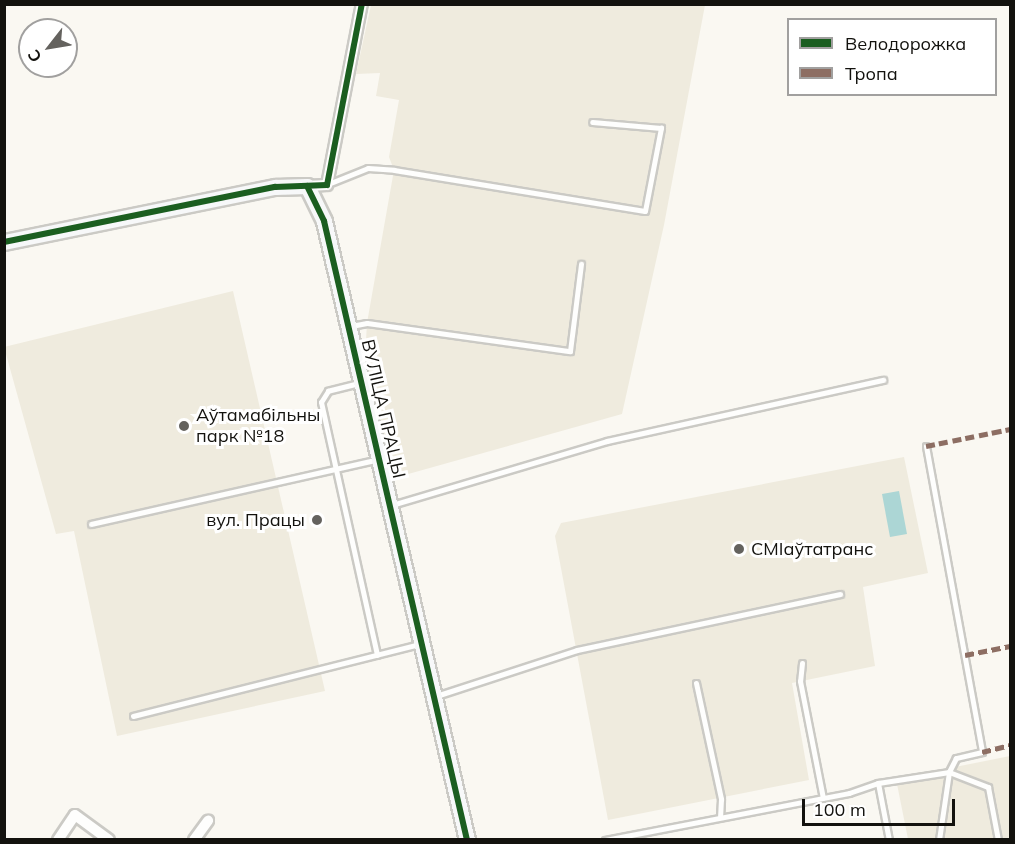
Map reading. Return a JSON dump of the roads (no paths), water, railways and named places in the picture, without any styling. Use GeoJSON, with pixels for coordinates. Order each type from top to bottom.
{"type":"FeatureCollection","features":[{"type":"Feature","properties":{"kind":"street"},"geometry":{"type":"LineString","coordinates":[[4,242],[275,187],[327,185],[362,4]]}},
{"type":"Feature","properties":{"kind":"street","name":"ВУЛІЦА ПРАЦЫ"},"geometry":{"type":"LineString","coordinates":[[307,186],[317,200],[324,222],[467,840]]}},
{"type":"Feature","properties":{"kind":"street"},"geometry":{"type":"LineString","coordinates":[[58,840],[75,815],[109,840]]}},
{"type":"Feature","properties":{"kind":"street"},"geometry":{"type":"LineString","coordinates":[[194,840],[208,821]]}},
{"type":"Feature","properties":{"kind":"lane"},"geometry":{"type":"LineString","coordinates":[[327,185],[368,168],[387,169],[645,211],[661,128],[592,122]]}},
{"type":"Feature","properties":{"kind":"lane"},"geometry":{"type":"LineString","coordinates":[[349,327],[367,323],[570,351],[581,264]]}},
{"type":"Feature","properties":{"kind":"lane"},"geometry":{"type":"LineString","coordinates":[[391,506],[607,441],[883,380]]}},
{"type":"Feature","properties":{"kind":"lane"},"geometry":{"type":"LineString","coordinates":[[361,383],[328,391],[321,402],[377,655]]}},
{"type":"Feature","properties":{"kind":"lane"},"geometry":{"type":"LineString","coordinates":[[926,446],[982,752],[956,758],[949,772],[939,840]]}},
{"type":"Feature","properties":{"kind":"lane"},"geometry":{"type":"LineString","coordinates":[[91,524],[378,459]]}},
{"type":"Feature","properties":{"kind":"lane"},"geometry":{"type":"LineString","coordinates":[[435,697],[577,650],[840,594]]}},
{"type":"Feature","properties":{"kind":"lane"},"geometry":{"type":"LineString","coordinates":[[133,716],[422,643]]}},
{"type":"Feature","properties":{"kind":"lane"},"geometry":{"type":"LineString","coordinates":[[802,663],[800,681],[823,798]]}},
{"type":"Feature","properties":{"kind":"lane"},"geometry":{"type":"LineString","coordinates":[[696,683],[721,799],[720,816]]}},
{"type":"Feature","properties":{"kind":"lane"},"geometry":{"type":"LineString","coordinates":[[607,839],[823,798],[878,783],[949,772],[988,787],[998,840]]}},
{"type":"Feature","properties":{"kind":"lane"},"geometry":{"type":"LineString","coordinates":[[878,783],[889,840]]}},
{"type":"Feature","properties":{"kind":"water"},"geometry":{"type":"Polygon","coordinates":[[[899,491],[907,534],[890,537],[882,494],[899,491]]]}},
{"type":"Feature","properties":{"kind":"place","name":"Аўтамабільны парк №18"},"geometry":{"type":"Point","coordinates":[184,426]}},
{"type":"Feature","properties":{"kind":"place","name":"вул. Працы"},"geometry":{"type":"Point","coordinates":[317,520]}},
{"type":"Feature","properties":{"kind":"place","name":"СМІаўтатранс"},"geometry":{"type":"Point","coordinates":[739,549]}}]}
